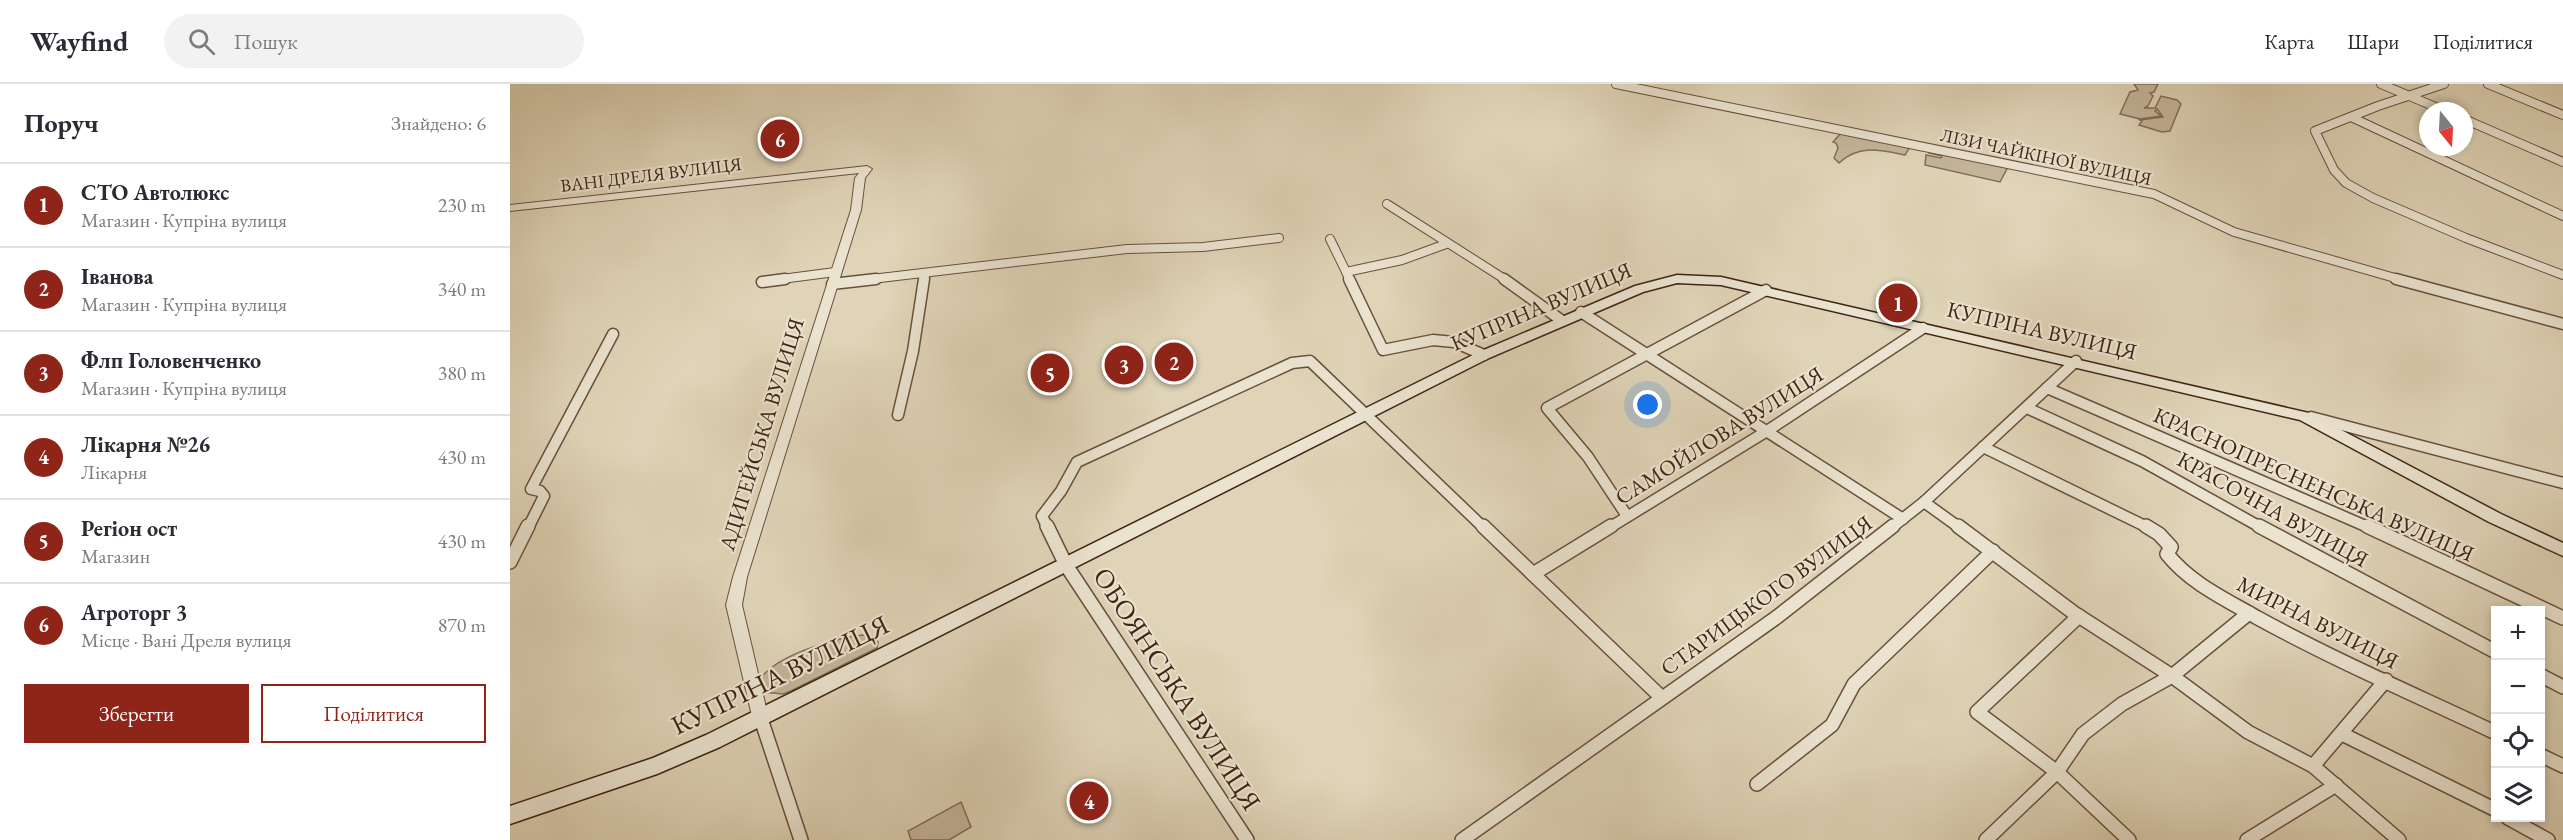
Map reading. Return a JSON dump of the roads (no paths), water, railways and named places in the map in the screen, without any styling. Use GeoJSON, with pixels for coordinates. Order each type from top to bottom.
{"type":"FeatureCollection","features":[{"type":"Feature","properties":{"kind":"main road","name":"КУПРІНА ВУЛИЦЯ"},"geometry":{"type":"LineString","coordinates":[[510,815],[657,765],[713,741],[1484,355],[1561,320],[1639,289],[1677,279],[1721,280],[2304,416],[2495,518],[2563,549]]}},
{"type":"Feature","properties":{"kind":"street","name":"ЛІЗИ ЧАЙКІНОЇ ВУЛИЦЯ"},"geometry":{"type":"LineString","coordinates":[[1616,84],[2154,194],[2234,232],[2563,324]]}},
{"type":"Feature","properties":{"kind":"street"},"geometry":{"type":"LineString","coordinates":[[2380,84],[2423,102]]}},
{"type":"Feature","properties":{"kind":"street"},"geometry":{"type":"LineString","coordinates":[[2444,84],[2315,131],[2334,170],[2346,183],[2373,198],[2456,234],[2563,275]]}},
{"type":"Feature","properties":{"kind":"street"},"geometry":{"type":"LineString","coordinates":[[2488,84],[2563,115]]}},
{"type":"Feature","properties":{"kind":"street"},"geometry":{"type":"LineString","coordinates":[[2350,117],[2563,216]]}},
{"type":"Feature","properties":{"kind":"street"},"geometry":{"type":"LineString","coordinates":[[2473,123],[2563,162]]}},
{"type":"Feature","properties":{"kind":"street","name":"ВАНІ ДРЕЛЯ ВУЛИЦЯ"},"geometry":{"type":"LineString","coordinates":[[510,208],[867,169]]}},
{"type":"Feature","properties":{"kind":"street","name":"АДИГЕЙСЬКА ВУЛИЦЯ"},"geometry":{"type":"LineString","coordinates":[[760,716],[734,605],[740,577],[856,210],[860,178],[867,169]]}},
{"type":"Feature","properties":{"kind":"street"},"geometry":{"type":"LineString","coordinates":[[1386,204],[1532,297],[1561,320]]}},
{"type":"Feature","properties":{"kind":"street"},"geometry":{"type":"LineString","coordinates":[[762,282],[925,274],[1127,249],[1203,247],[1279,238]]}},
{"type":"Feature","properties":{"kind":"street"},"geometry":{"type":"LineString","coordinates":[[1330,239],[1383,350],[1433,340],[1454,342],[1484,355]]}},
{"type":"Feature","properties":{"kind":"street"},"geometry":{"type":"LineString","coordinates":[[1346,272],[1402,260],[1446,244]]}},
{"type":"Feature","properties":{"kind":"street"},"geometry":{"type":"LineString","coordinates":[[898,415],[925,274]]}},
{"type":"Feature","properties":{"kind":"street"},"geometry":{"type":"LineString","coordinates":[[1627,516],[1588,457],[1546,408],[1766,290]]}},
{"type":"Feature","properties":{"kind":"street"},"geometry":{"type":"LineString","coordinates":[[1581,312],[1903,519]]}},
{"type":"Feature","properties":{"kind":"street","name":"САМОЙЛОВА ВУЛИЦЯ"},"geometry":{"type":"LineString","coordinates":[[1533,574],[1767,431],[1923,328]]}},
{"type":"Feature","properties":{"kind":"street"},"geometry":{"type":"LineString","coordinates":[[510,562],[544,496],[540,491],[531,489],[613,334]]}},
{"type":"Feature","properties":{"kind":"street"},"geometry":{"type":"LineString","coordinates":[[1066,565],[1042,516],[1061,491],[1077,462],[1292,363],[1310,361],[1661,697]]}},
{"type":"Feature","properties":{"kind":"street","name":"СТАРИЦЬКОГО ВУЛИЦЯ"},"geometry":{"type":"LineString","coordinates":[[1462,840],[1777,617],[1903,519],[2076,361]]}},
{"type":"Feature","properties":{"kind":"street","name":"КРАСНОПРЕСНЕНСЬКА ВУЛИЦЯ"},"geometry":{"type":"LineString","coordinates":[[2047,388],[2392,537],[2563,618]]}},
{"type":"Feature","properties":{"kind":"street","name":"КРАСОЧНА ВУЛИЦЯ"},"geometry":{"type":"LineString","coordinates":[[2027,408],[2142,461],[2325,563],[2491,649]]}},
{"type":"Feature","properties":{"kind":"street","name":"КУПРІНА ВУЛИЦЯ"},"geometry":{"type":"LineString","coordinates":[[2304,416],[2563,483]]}},
{"type":"Feature","properties":{"kind":"street","name":"МИРНА ВУЛИЦЯ"},"geometry":{"type":"LineString","coordinates":[[1983,447],[2053,478],[2149,526],[2171,547],[2167,554],[2173,562],[2216,594],[2249,613],[2292,637],[2491,731]]}},
{"type":"Feature","properties":{"kind":"street"},"geometry":{"type":"LineString","coordinates":[[1924,502],[2079,616],[2172,676],[2248,732],[2313,766],[2399,840]]}},
{"type":"Feature","properties":{"kind":"street"},"geometry":{"type":"LineString","coordinates":[[1757,784],[1832,725],[1854,684],[1993,551]]}},
{"type":"Feature","properties":{"kind":"street","name":"ОБОЯНСЬКА ВУЛИЦЯ"},"geometry":{"type":"LineString","coordinates":[[1066,565],[1247,840]]}},
{"type":"Feature","properties":{"kind":"street"},"geometry":{"type":"LineString","coordinates":[[1986,840],[2057,772],[2083,734],[2122,704],[2172,676],[2249,613]]}},
{"type":"Feature","properties":{"kind":"street"},"geometry":{"type":"LineString","coordinates":[[2079,616],[1977,712],[2057,772],[2130,840]]}},
{"type":"Feature","properties":{"kind":"street"},"geometry":{"type":"LineString","coordinates":[[2545,677],[2563,687]]}},
{"type":"Feature","properties":{"kind":"street"},"geometry":{"type":"LineString","coordinates":[[2313,766],[2386,680]]}},
{"type":"Feature","properties":{"kind":"street"},"geometry":{"type":"LineString","coordinates":[[760,716],[801,840]]}},
{"type":"Feature","properties":{"kind":"street"},"geometry":{"type":"LineString","coordinates":[[2342,734],[2491,808]]}},
{"type":"Feature","properties":{"kind":"street"},"geometry":{"type":"LineString","coordinates":[[2545,757],[2563,766]]}},
{"type":"Feature","properties":{"kind":"street"},"geometry":{"type":"LineString","coordinates":[[2247,840],[2336,785]]}},
{"type":"Feature","properties":{"kind":"street"},"geometry":{"type":"LineString","coordinates":[[2515,822],[2548,840]]}},
{"type":"Feature","properties":{"kind":"place","name":"Агроторг 3"},"geometry":{"type":"Point","coordinates":[780,139]}},
{"type":"Feature","properties":{"kind":"place","name":"СТО Автолюкс"},"geometry":{"type":"Point","coordinates":[1898,303]}},
{"type":"Feature","properties":{"kind":"place","name":"Іванова"},"geometry":{"type":"Point","coordinates":[1174,362]}},
{"type":"Feature","properties":{"kind":"place","name":"Флп Головенченко"},"geometry":{"type":"Point","coordinates":[1124,365]}},
{"type":"Feature","properties":{"kind":"place","name":"Регіон ост"},"geometry":{"type":"Point","coordinates":[1050,373]}},
{"type":"Feature","properties":{"kind":"place","name":"Лікарня №26"},"geometry":{"type":"Point","coordinates":[1089,801]}}]}
